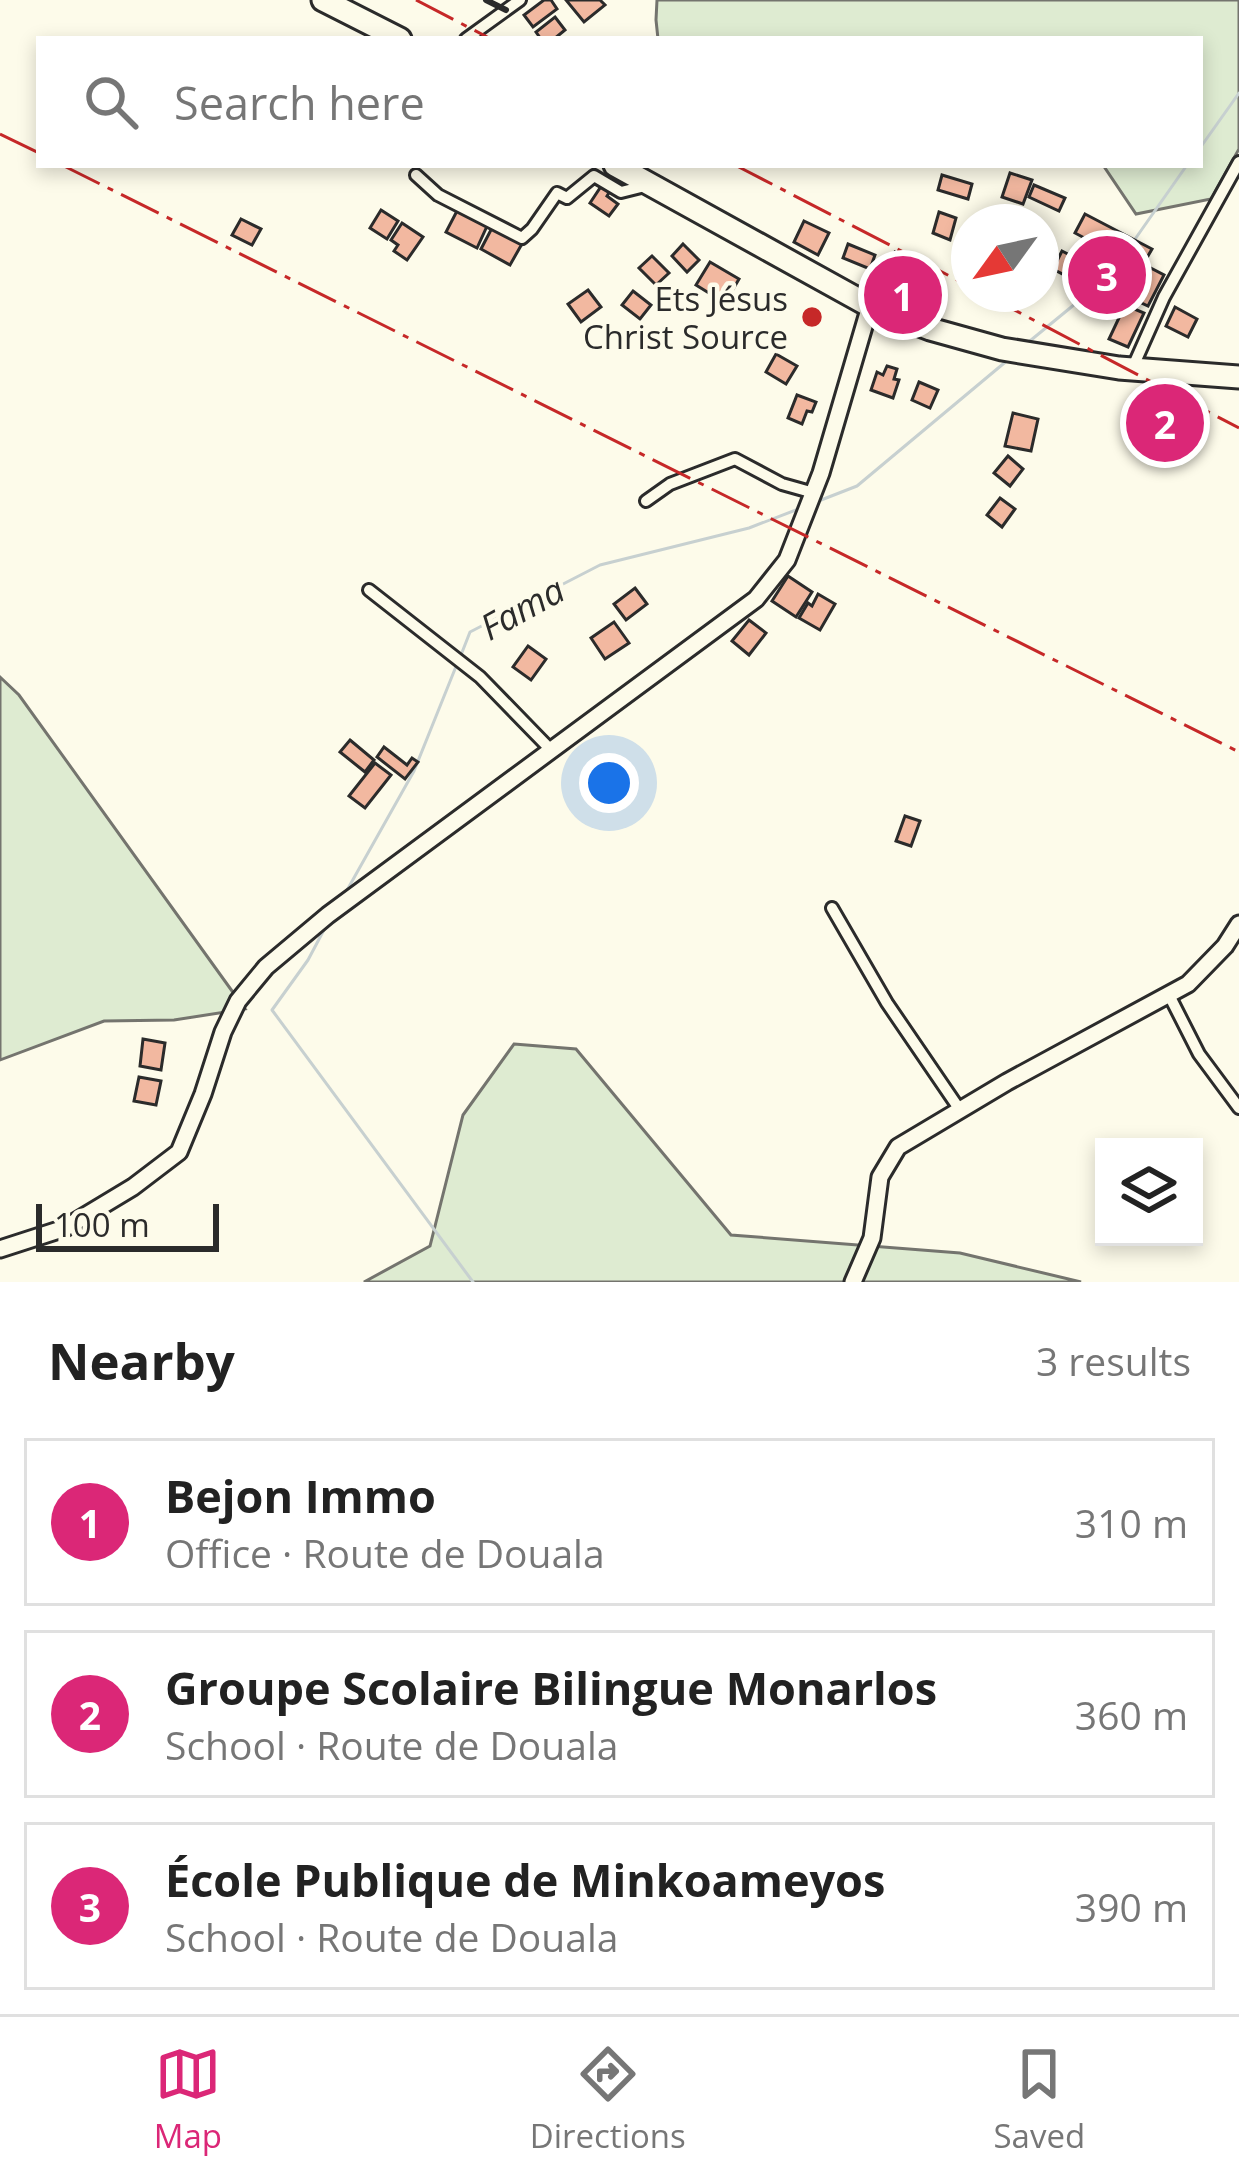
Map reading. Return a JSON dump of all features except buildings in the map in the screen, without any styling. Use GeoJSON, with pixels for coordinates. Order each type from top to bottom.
{"type":"FeatureCollection","features":[{"type":"Feature","properties":{"kind":"highway"},"geometry":{"type":"LineString","coordinates":[[323,0],[394,36]]}},
{"type":"Feature","properties":{"kind":"highway"},"geometry":{"type":"LineString","coordinates":[[620,168],[870,306],[930,329],[1002,349],[1132,369],[1239,377]]}},
{"type":"Feature","properties":{"kind":"street"},"geometry":{"type":"LineString","coordinates":[[470,36],[520,0]]}},
{"type":"Feature","properties":{"kind":"street"},"geometry":{"type":"LineString","coordinates":[[1132,369],[1164,297],[1239,162]]}},
{"type":"Feature","properties":{"kind":"street"},"geometry":{"type":"LineString","coordinates":[[416,176],[438,195],[522,238],[557,193],[567,197],[594,176],[621,192],[648,185]]}},
{"type":"Feature","properties":{"kind":"street"},"geometry":{"type":"LineString","coordinates":[[0,1249],[64,1228],[134,1187],[178,1152],[223,1031],[238,1001],[266,967],[328,915],[755,598],[787,560],[814,493],[870,306]]}},
{"type":"Feature","properties":{"kind":"street"},"geometry":{"type":"LineString","coordinates":[[646,500],[670,484],[735,459],[782,484],[814,493]]}},
{"type":"Feature","properties":{"kind":"street"},"geometry":{"type":"LineString","coordinates":[[370,590],[480,677],[552,751]]}},
{"type":"Feature","properties":{"kind":"street"},"geometry":{"type":"LineString","coordinates":[[832,908],[887,1003],[960,1110]]}},
{"type":"Feature","properties":{"kind":"street"},"geometry":{"type":"LineString","coordinates":[[853,1282],[872,1238],[880,1177],[898,1147],[1188,984],[1239,924]]}},
{"type":"Feature","properties":{"kind":"street"},"geometry":{"type":"LineString","coordinates":[[1169,994],[1199,1054],[1239,1108]]}},
{"type":"Feature","properties":{"kind":"green space"},"geometry":{"type":"Polygon","coordinates":[[[657,0],[1239,0],[1239,149],[1211,199],[1136,214],[1105,168],[1203,168],[1203,36],[658,36],[657,0]]]}},
{"type":"Feature","properties":{"kind":"green space"},"geometry":{"type":"Polygon","coordinates":[[[0,677],[19,695],[245,1009],[174,1020],[104,1021],[0,1060],[0,677]]]}},
{"type":"Feature","properties":{"kind":"green space"},"geometry":{"type":"Polygon","coordinates":[[[514,1044],[576,1049],[731,1235],[960,1253],[1081,1282],[364,1282],[430,1246],[463,1115],[514,1044]]]}},
{"type":"Feature","properties":{"kind":"waterway","name":"Fama"},"geometry":{"type":"LineString","coordinates":[[1203,144],[1239,93]]}},
{"type":"Feature","properties":{"kind":"waterway","name":"Fama"},"geometry":{"type":"LineString","coordinates":[[1133,242],[1185,168]]}},
{"type":"Feature","properties":{"kind":"waterway","name":"Fama"},"geometry":{"type":"LineString","coordinates":[[1108,276],[1124,254]]}},
{"type":"Feature","properties":{"kind":"waterway","name":"Fama"},"geometry":{"type":"LineString","coordinates":[[1025,345],[1092,290]]}},
{"type":"Feature","properties":{"kind":"waterway","name":"Fama"},"geometry":{"type":"LineString","coordinates":[[816,502],[857,486],[1009,359]]}},
{"type":"Feature","properties":{"kind":"waterway","name":"Fama"},"geometry":{"type":"LineString","coordinates":[[461,655],[470,632],[600,565],[749,528],[801,508]]}},
{"type":"Feature","properties":{"kind":"waterway","name":"Fama"},"geometry":{"type":"LineString","coordinates":[[346,892],[414,771],[457,664]]}},
{"type":"Feature","properties":{"kind":"waterway","name":"Fama"},"geometry":{"type":"LineString","coordinates":[[326,926],[272,1010],[473,1282]]}},
{"type":"Feature","properties":{"kind":"wall"},"geometry":{"type":"LineString","coordinates":[[486,0],[506,10]]}},
{"type":"Feature","properties":{"kind":"power"},"geometry":{"type":"LineString","coordinates":[[416,0],[485,36]]}},
{"type":"Feature","properties":{"kind":"power"},"geometry":{"type":"LineString","coordinates":[[0,134],[36,152]]}},
{"type":"Feature","properties":{"kind":"power"},"geometry":{"type":"LineString","coordinates":[[68,168],[1239,752]]}},
{"type":"Feature","properties":{"kind":"power"},"geometry":{"type":"LineString","coordinates":[[741,168],[951,277]]}},
{"type":"Feature","properties":{"kind":"power"},"geometry":{"type":"LineString","coordinates":[[1018,312],[1239,428]]}},
{"type":"Feature","properties":{"kind":"place","name":"École Publique de Minkoameyos"},"geometry":{"type":"Point","coordinates":[1107,275]}},
{"type":"Feature","properties":{"kind":"place","name":"Bejon Immo"},"geometry":{"type":"Point","coordinates":[903,295]}},
{"type":"Feature","properties":{"kind":"place","name":"Ets Jésus Christ Source"},"geometry":{"type":"Point","coordinates":[812,317]}},
{"type":"Feature","properties":{"kind":"place","name":"Groupe Scolaire Bilingue Monarlos"},"geometry":{"type":"Point","coordinates":[1165,423]}}]}
